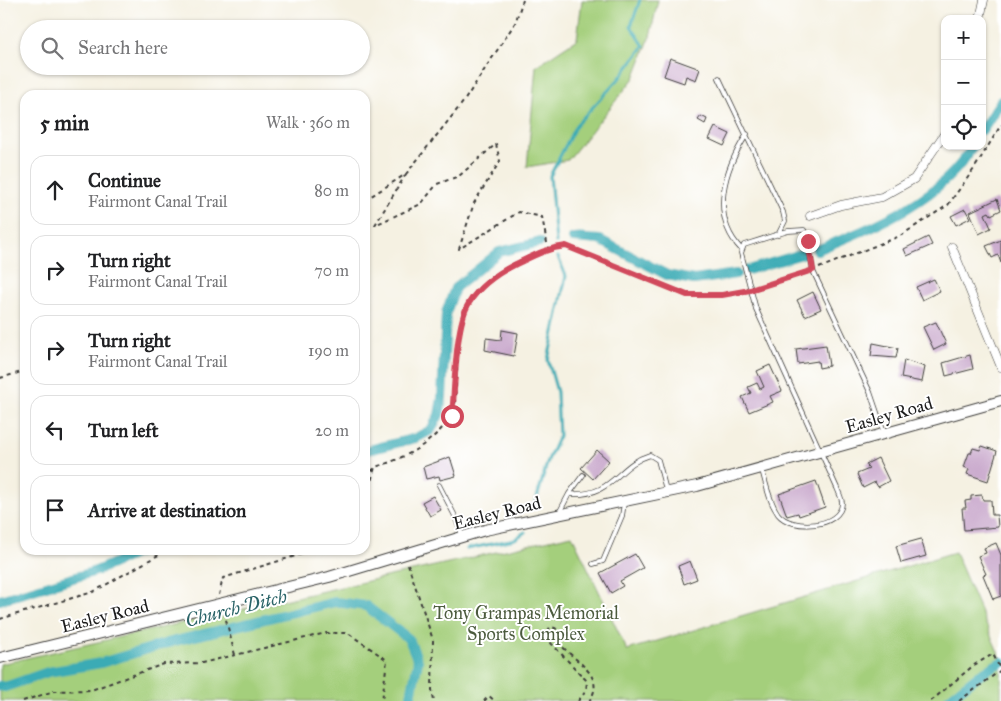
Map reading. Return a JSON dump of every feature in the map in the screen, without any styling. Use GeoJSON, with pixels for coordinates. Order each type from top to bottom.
{"type":"FeatureCollection","features":[{"type":"Feature","properties":{"kind":"street"},"geometry":{"type":"LineString","coordinates":[[981,15],[984,0]]}},
{"type":"Feature","properties":{"kind":"street"},"geometry":{"type":"LineString","coordinates":[[810,216],[841,205],[882,197],[914,179],[941,139]]}},
{"type":"Feature","properties":{"kind":"street"},"geometry":{"type":"LineString","coordinates":[[952,247],[1001,367]]}},
{"type":"Feature","properties":{"kind":"street","name":"Easley Road"},"geometry":{"type":"LineString","coordinates":[[0,658],[329,577],[462,537],[666,492],[762,468],[1001,400]]}},
{"type":"Feature","properties":{"kind":"lane"},"geometry":{"type":"LineString","coordinates":[[719,78],[783,212],[785,221],[778,235]]}},
{"type":"Feature","properties":{"kind":"lane"},"geometry":{"type":"LineString","coordinates":[[747,134],[726,173],[723,190],[728,227],[733,241],[741,249],[756,310],[821,451],[842,502],[834,516],[824,522],[806,526],[785,520],[772,504],[762,468]]}},
{"type":"Feature","properties":{"kind":"lane"},"geometry":{"type":"LineString","coordinates":[[741,249],[744,245],[778,235],[788,230],[804,230],[813,270],[870,392],[884,433]]}},
{"type":"Feature","properties":{"kind":"lane"},"geometry":{"type":"LineString","coordinates":[[569,494],[593,492],[612,483],[641,458],[650,455],[658,460],[666,492]]}},
{"type":"Feature","properties":{"kind":"lane"},"geometry":{"type":"LineString","coordinates":[[558,515],[564,500],[583,475]]}},
{"type":"Feature","properties":{"kind":"lane"},"geometry":{"type":"LineString","coordinates":[[439,485],[456,516],[462,537]]}},
{"type":"Feature","properties":{"kind":"lane"},"geometry":{"type":"LineString","coordinates":[[592,564],[603,561],[622,516],[624,501]]}},
{"type":"Feature","properties":{"kind":"path"},"geometry":{"type":"LineString","coordinates":[[523,0],[515,24],[464,101],[406,174],[375,225],[421,204],[436,184],[459,176],[496,144],[500,161],[474,203],[459,249],[519,212],[542,217],[548,248]]}},
{"type":"Feature","properties":{"kind":"path"},"geometry":{"type":"LineString","coordinates":[[370,472],[428,444],[452,416],[462,324],[468,304],[479,290],[500,272],[548,248],[566,246],[687,295],[722,295],[750,290],[813,270],[900,236],[948,205],[974,169],[1001,125]]}},
{"type":"Feature","properties":{"kind":"path"},"geometry":{"type":"LineString","coordinates":[[370,197],[406,174]]}},
{"type":"Feature","properties":{"kind":"path"},"geometry":{"type":"LineString","coordinates":[[0,378],[20,372]]}},
{"type":"Feature","properties":{"kind":"path"},"geometry":{"type":"LineString","coordinates":[[370,486],[375,468]]}},
{"type":"Feature","properties":{"kind":"path"},"geometry":{"type":"LineString","coordinates":[[406,554],[433,640],[432,690],[434,701]]}},
{"type":"Feature","properties":{"kind":"path"},"geometry":{"type":"LineString","coordinates":[[0,619],[93,592],[158,555]]}},
{"type":"Feature","properties":{"kind":"path"},"geometry":{"type":"LineString","coordinates":[[235,655],[219,596],[223,578],[299,555]]}},
{"type":"Feature","properties":{"kind":"path"},"geometry":{"type":"LineString","coordinates":[[578,701],[586,691],[587,681],[550,642],[547,634],[550,627],[560,632],[560,644],[580,662],[593,678],[595,689],[589,701]]}},
{"type":"Feature","properties":{"kind":"path"},"geometry":{"type":"LineString","coordinates":[[23,701],[54,691],[91,690],[164,664],[202,663],[326,633],[348,633],[387,660],[382,701]]}},
{"type":"Feature","properties":{"kind":"path"},"geometry":{"type":"LineString","coordinates":[[931,701],[974,665],[993,654],[1001,670],[959,701]]}},
{"type":"Feature","properties":{"kind":"path"},"geometry":{"type":"LineString","coordinates":[[484,701],[489,696],[495,701]]}},
{"type":"Feature","properties":{"kind":"green space"},"geometry":{"type":"Polygon","coordinates":[[[582,0],[658,0],[650,37],[634,78],[568,160],[527,167],[536,66],[577,39],[582,0]]]}},
{"type":"Feature","properties":{"kind":"green space","name":"Tony Grampas Memorial Sports Complex"},"geometry":{"type":"Polygon","coordinates":[[[572,535],[627,650],[955,552],[1001,659],[1001,701],[0,701],[0,664],[572,535]]]}},
{"type":"Feature","properties":{"kind":"building"},"geometry":{"type":"Polygon","coordinates":[[[670,58],[700,69],[696,80],[686,76],[684,83],[664,76],[670,58]]]}},
{"type":"Feature","properties":{"kind":"building"},"geometry":{"type":"Polygon","coordinates":[[[701,116],[707,119],[705,124],[698,120],[701,116]]]}},
{"type":"Feature","properties":{"kind":"building"},"geometry":{"type":"Polygon","coordinates":[[[715,127],[730,134],[724,146],[709,139],[715,127]]]}},
{"type":"Feature","properties":{"kind":"building"},"geometry":{"type":"Polygon","coordinates":[[[997,199],[1001,210],[991,215],[989,212],[985,214],[991,228],[979,234],[970,212],[997,199]]]}},
{"type":"Feature","properties":{"kind":"building"},"geometry":{"type":"Polygon","coordinates":[[[965,209],[970,218],[956,225],[951,216],[965,209]]]}},
{"type":"Feature","properties":{"kind":"building"},"geometry":{"type":"Polygon","coordinates":[[[928,237],[932,245],[907,256],[904,249],[928,237]]]}},
{"type":"Feature","properties":{"kind":"building"},"geometry":{"type":"Polygon","coordinates":[[[1001,240],[1001,263],[998,255],[992,258],[986,246],[1001,240]]]}},
{"type":"Feature","properties":{"kind":"building"},"geometry":{"type":"Polygon","coordinates":[[[934,279],[940,291],[922,300],[916,287],[934,279]]]}},
{"type":"Feature","properties":{"kind":"building"},"geometry":{"type":"Polygon","coordinates":[[[813,292],[821,309],[805,316],[797,300],[813,292]]]}},
{"type":"Feature","properties":{"kind":"building"},"geometry":{"type":"Polygon","coordinates":[[[936,322],[946,344],[934,350],[923,327],[936,322]]]}},
{"type":"Feature","properties":{"kind":"building"},"geometry":{"type":"Polygon","coordinates":[[[502,330],[518,333],[514,356],[485,350],[486,338],[501,340],[502,330]]]}},
{"type":"Feature","properties":{"kind":"building"},"geometry":{"type":"Polygon","coordinates":[[[873,343],[898,348],[896,358],[871,356],[873,343]]]}},
{"type":"Feature","properties":{"kind":"building"},"geometry":{"type":"Polygon","coordinates":[[[826,345],[829,366],[819,368],[818,361],[798,364],[796,349],[826,345]]]}},
{"type":"Feature","properties":{"kind":"building"},"geometry":{"type":"Polygon","coordinates":[[[970,355],[973,369],[946,376],[943,363],[970,355]]]}},
{"type":"Feature","properties":{"kind":"building"},"geometry":{"type":"Polygon","coordinates":[[[904,360],[925,367],[922,382],[901,378],[904,360]]]}},
{"type":"Feature","properties":{"kind":"building"},"geometry":{"type":"Polygon","coordinates":[[[770,365],[782,391],[770,396],[773,402],[749,412],[742,397],[751,393],[748,387],[757,383],[760,389],[764,387],[757,371],[770,365]]]}},
{"type":"Feature","properties":{"kind":"building"},"geometry":{"type":"Polygon","coordinates":[[[982,446],[997,451],[988,481],[967,474],[969,469],[964,467],[973,448],[980,450],[982,446]]]}},
{"type":"Feature","properties":{"kind":"building"},"geometry":{"type":"Polygon","coordinates":[[[597,450],[609,461],[593,479],[581,468],[597,450]]]}},
{"type":"Feature","properties":{"kind":"building"},"geometry":{"type":"Polygon","coordinates":[[[450,457],[456,476],[440,480],[439,476],[426,479],[423,467],[450,457]]]}},
{"type":"Feature","properties":{"kind":"building"},"geometry":{"type":"Polygon","coordinates":[[[878,458],[889,481],[878,487],[875,482],[863,488],[857,474],[869,469],[866,464],[878,458]]]}},
{"type":"Feature","properties":{"kind":"building"},"geometry":{"type":"Polygon","coordinates":[[[816,481],[825,507],[799,516],[798,513],[787,516],[779,494],[816,481]]]}},
{"type":"Feature","properties":{"kind":"building"},"geometry":{"type":"Polygon","coordinates":[[[982,495],[983,500],[991,500],[992,515],[997,515],[998,527],[964,530],[962,508],[966,508],[965,501],[971,500],[971,496],[982,495]]]}},
{"type":"Feature","properties":{"kind":"building"},"geometry":{"type":"Polygon","coordinates":[[[433,496],[441,510],[430,516],[422,502],[433,496]]]}},
{"type":"Feature","properties":{"kind":"building"},"geometry":{"type":"Polygon","coordinates":[[[921,539],[926,556],[901,563],[896,546],[921,539]]]}},
{"type":"Feature","properties":{"kind":"building"},"geometry":{"type":"Polygon","coordinates":[[[996,543],[1001,555],[1001,596],[993,599],[983,575],[986,574],[978,556],[986,553],[984,548],[996,543]]]}},
{"type":"Feature","properties":{"kind":"building"},"geometry":{"type":"Polygon","coordinates":[[[635,554],[643,568],[620,581],[623,586],[611,593],[600,573],[635,554]]]}},
{"type":"Feature","properties":{"kind":"building"},"geometry":{"type":"Polygon","coordinates":[[[690,561],[697,579],[684,584],[678,566],[690,561]]]}},
{"type":"Feature","properties":{"kind":"waterway"},"geometry":{"type":"LineString","coordinates":[[556,242],[550,176],[576,125],[618,80],[644,46],[631,26],[640,0]]}},
{"type":"Feature","properties":{"kind":"waterway"},"geometry":{"type":"LineString","coordinates":[[986,124],[1001,101]]}},
{"type":"Feature","properties":{"kind":"waterway"},"geometry":{"type":"LineString","coordinates":[[817,250],[883,221],[924,197],[943,182],[970,150]]}},
{"type":"Feature","properties":{"kind":"waterway"},"geometry":{"type":"LineString","coordinates":[[573,238],[600,240],[667,275],[694,280],[736,274]]}},
{"type":"Feature","properties":{"kind":"waterway"},"geometry":{"type":"LineString","coordinates":[[370,450],[416,438],[431,430],[439,415],[442,398],[446,313],[455,288],[499,252],[540,242]]}},
{"type":"Feature","properties":{"kind":"waterway"},"geometry":{"type":"LineString","coordinates":[[748,270],[802,254]]}},
{"type":"Feature","properties":{"kind":"waterway"},"geometry":{"type":"LineString","coordinates":[[534,508],[548,460],[559,436],[557,392],[548,360],[566,276],[558,257]]}},
{"type":"Feature","properties":{"kind":"waterway"},"geometry":{"type":"LineString","coordinates":[[467,549],[515,539],[525,532]]}},
{"type":"Feature","properties":{"kind":"waterway"},"geometry":{"type":"LineString","coordinates":[[0,600],[96,571],[133,555]]}},
{"type":"Feature","properties":{"kind":"waterway","name":"Church Ditch"},"geometry":{"type":"LineString","coordinates":[[0,686],[5,687],[48,672],[101,663],[171,642],[335,602],[366,606],[409,639],[418,661],[410,701]]}},
{"type":"Feature","properties":{"kind":"waterway","name":"Church Ditch"},"geometry":{"type":"LineString","coordinates":[[946,701],[980,674],[1001,662]]}},
{"type":"Feature","properties":{"kind":"route"},"geometry":{"type":"LineString","coordinates":[[452,416],[462,324],[468,304],[479,290],[500,272],[548,248],[566,246],[687,295],[722,295],[750,290],[813,270],[808,241]]}}]}
